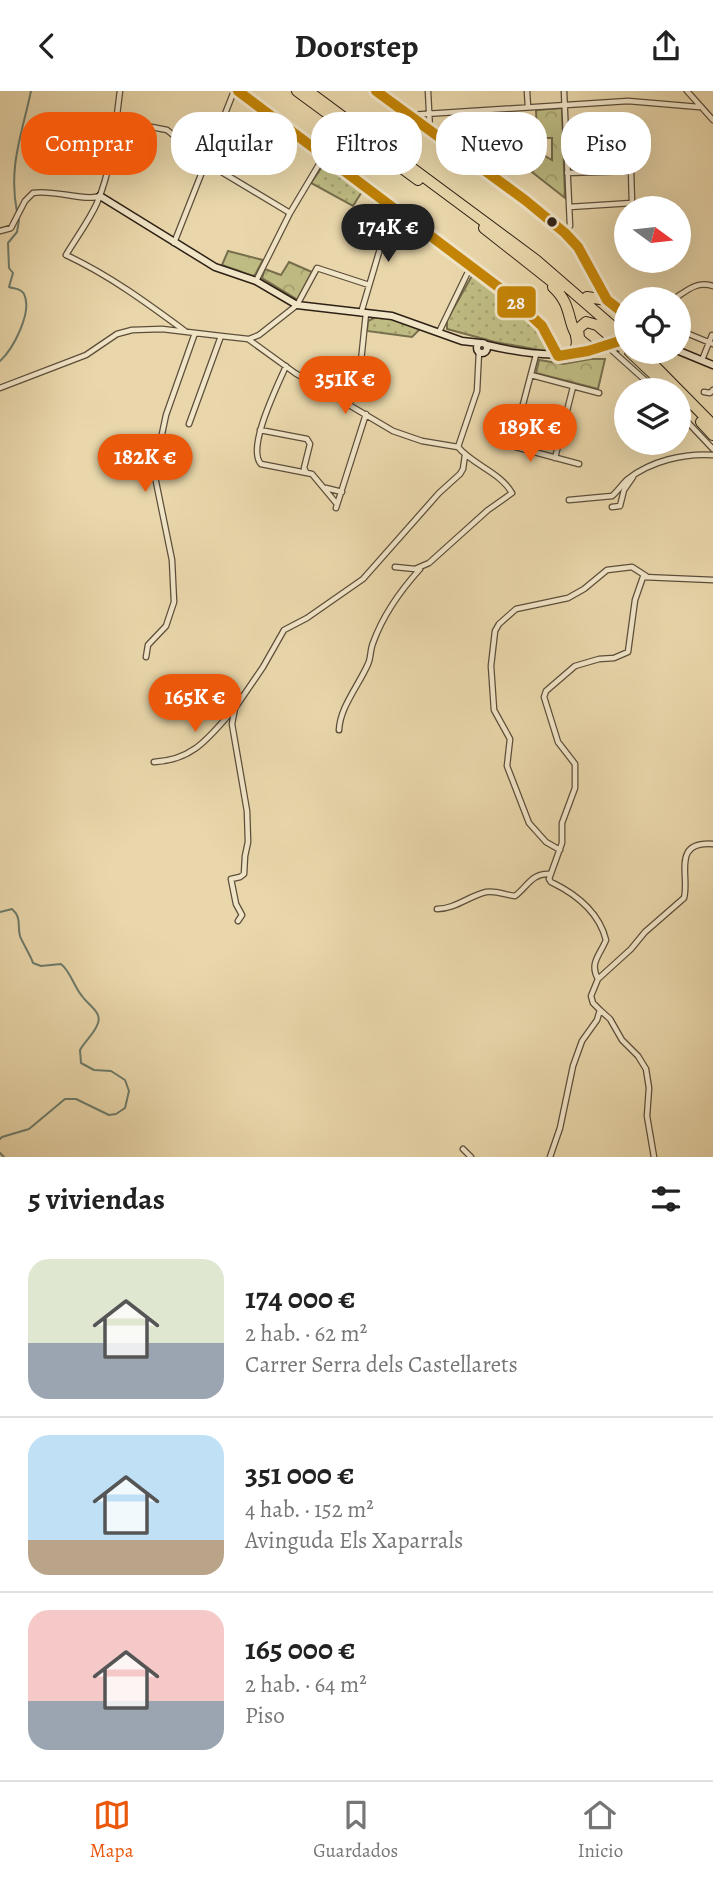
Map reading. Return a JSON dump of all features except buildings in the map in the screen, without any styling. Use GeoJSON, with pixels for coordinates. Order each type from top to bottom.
{"type":"FeatureCollection","features":[{"type":"Feature","properties":{"kind":"highway"},"geometry":{"type":"LineString","coordinates":[[297,91],[489,232],[614,334]]}},
{"type":"Feature","properties":{"kind":"highway"},"geometry":{"type":"LineString","coordinates":[[308,91],[489,223],[556,276],[614,332]]}},
{"type":"Feature","properties":{"kind":"highway"},"geometry":{"type":"LineString","coordinates":[[541,274],[566,301],[585,343]]}},
{"type":"Feature","properties":{"kind":"highway"},"geometry":{"type":"LineString","coordinates":[[556,276],[589,297],[614,329]]}},
{"type":"Feature","properties":{"kind":"highway"},"geometry":{"type":"LineString","coordinates":[[589,297],[596,292],[597,285]]}},
{"type":"Feature","properties":{"kind":"highway"},"geometry":{"type":"LineString","coordinates":[[589,297],[607,300]]}},
{"type":"Feature","properties":{"kind":"highway"},"geometry":{"type":"LineString","coordinates":[[585,343],[578,329],[586,322],[597,325],[614,336]]}},
{"type":"Feature","properties":{"kind":"highway"},"geometry":{"type":"LineString","coordinates":[[572,354],[577,342],[585,343]]}},
{"type":"Feature","properties":{"kind":"highway"},"geometry":{"type":"LineString","coordinates":[[646,364],[659,378]]}},
{"type":"Feature","properties":{"kind":"highway"},"geometry":{"type":"LineString","coordinates":[[648,364],[713,425]]}},
{"type":"Feature","properties":{"kind":"highway"},"geometry":{"type":"LineString","coordinates":[[691,412],[713,435]]}},
{"type":"Feature","properties":{"kind":"street"},"geometry":{"type":"LineString","coordinates":[[118,112],[120,91]]}},
{"type":"Feature","properties":{"kind":"street"},"geometry":{"type":"LineString","coordinates":[[227,112],[236,91],[311,146]]}},
{"type":"Feature","properties":{"kind":"street"},"geometry":{"type":"LineString","coordinates":[[376,91],[405,112]]}},
{"type":"Feature","properties":{"kind":"street"},"geometry":{"type":"LineString","coordinates":[[428,91],[429,130]]}},
{"type":"Feature","properties":{"kind":"street"},"geometry":{"type":"LineString","coordinates":[[527,91],[528,107]]}},
{"type":"Feature","properties":{"kind":"street"},"geometry":{"type":"LineString","coordinates":[[564,91],[565,112]]}},
{"type":"Feature","properties":{"kind":"street"},"geometry":{"type":"LineString","coordinates":[[687,91],[713,120]]}},
{"type":"Feature","properties":{"kind":"street"},"geometry":{"type":"LineString","coordinates":[[422,114],[628,101],[699,107]]}},
{"type":"Feature","properties":{"kind":"street"},"geometry":{"type":"LineString","coordinates":[[422,125],[526,200],[565,233],[578,247],[597,285],[614,306]]}},
{"type":"Feature","properties":{"kind":"street"},"geometry":{"type":"LineString","coordinates":[[106,175],[89,219],[66,255],[125,287],[185,331]]}},
{"type":"Feature","properties":{"kind":"street"},"geometry":{"type":"LineString","coordinates":[[174,243],[201,175]]}},
{"type":"Feature","properties":{"kind":"street"},"geometry":{"type":"LineString","coordinates":[[229,175],[290,213]]}},
{"type":"Feature","properties":{"kind":"street"},"geometry":{"type":"LineString","coordinates":[[256,281],[312,175]]}},
{"type":"Feature","properties":{"kind":"street"},"geometry":{"type":"LineString","coordinates":[[351,175],[474,266],[537,320],[554,344],[558,356]]}},
{"type":"Feature","properties":{"kind":"street"},"geometry":{"type":"LineString","coordinates":[[565,233],[570,226],[567,175]]}},
{"type":"Feature","properties":{"kind":"street"},"geometry":{"type":"LineString","coordinates":[[569,207],[632,203],[631,175]]}},
{"type":"Feature","properties":{"kind":"street"},"geometry":{"type":"LineString","coordinates":[[0,231],[11,228],[33,193],[62,193],[94,199],[100,196]]}},
{"type":"Feature","properties":{"kind":"street"},"geometry":{"type":"LineString","coordinates":[[100,196],[215,267],[256,281],[297,305],[392,316],[482,349],[558,356],[572,354],[585,343],[614,343]]}},
{"type":"Feature","properties":{"kind":"street"},"geometry":{"type":"LineString","coordinates":[[349,403],[358,390],[369,285],[390,215],[395,207]]}},
{"type":"Feature","properties":{"kind":"street"},"geometry":{"type":"LineString","coordinates":[[439,332],[467,274],[474,266]]}},
{"type":"Feature","properties":{"kind":"street"},"geometry":{"type":"LineString","coordinates":[[0,387],[86,355],[117,334],[145,329],[248,339],[259,335],[297,305],[317,268],[369,285]]}},
{"type":"Feature","properties":{"kind":"street"},"geometry":{"type":"LineString","coordinates":[[691,288],[702,283],[713,286]]}},
{"type":"Feature","properties":{"kind":"street"},"geometry":{"type":"LineString","coordinates":[[146,657],[148,645],[166,626],[174,602],[172,560],[154,473],[166,415],[195,333]]}},
{"type":"Feature","properties":{"kind":"street"},"geometry":{"type":"LineString","coordinates":[[691,335],[711,343]]}},
{"type":"Feature","properties":{"kind":"street"},"geometry":{"type":"LineString","coordinates":[[702,360],[712,335]]}},
{"type":"Feature","properties":{"kind":"street"},"geometry":{"type":"LineString","coordinates":[[189,424],[221,336]]}},
{"type":"Feature","properties":{"kind":"street"},"geometry":{"type":"LineString","coordinates":[[248,339],[286,366],[409,437],[458,447],[465,455],[489,470],[512,493],[488,510],[443,553],[421,568],[400,593],[372,645],[369,662],[341,719],[339,730]]}},
{"type":"Feature","properties":{"kind":"street"},"geometry":{"type":"LineString","coordinates":[[554,344],[572,354]]}},
{"type":"Feature","properties":{"kind":"street"},"geometry":{"type":"LineString","coordinates":[[547,356],[554,344]]}},
{"type":"Feature","properties":{"kind":"street"},"geometry":{"type":"LineString","coordinates":[[458,447],[474,404],[482,349]]}},
{"type":"Feature","properties":{"kind":"street"},"geometry":{"type":"LineString","coordinates":[[536,355],[512,446],[579,464]]}},
{"type":"Feature","properties":{"kind":"street"},"geometry":{"type":"LineString","coordinates":[[691,356],[713,365]]}},
{"type":"Feature","properties":{"kind":"street"},"geometry":{"type":"LineString","coordinates":[[286,366],[260,430],[256,454],[261,464],[305,470],[317,478],[336,506],[366,414]]}},
{"type":"Feature","properties":{"kind":"street"},"geometry":{"type":"LineString","coordinates":[[531,375],[598,393]]}},
{"type":"Feature","properties":{"kind":"street"},"geometry":{"type":"LineString","coordinates":[[555,458],[573,387]]}},
{"type":"Feature","properties":{"kind":"street"},"geometry":{"type":"LineString","coordinates":[[704,392],[710,393],[713,390]]}},
{"type":"Feature","properties":{"kind":"street"},"geometry":{"type":"LineString","coordinates":[[691,426],[713,449]]}},
{"type":"Feature","properties":{"kind":"street"},"geometry":{"type":"LineString","coordinates":[[260,430],[307,439],[310,444],[305,470]]}},
{"type":"Feature","properties":{"kind":"street"},"geometry":{"type":"LineString","coordinates":[[154,762],[178,757],[206,742],[235,708],[284,630],[307,618],[363,579],[439,492],[460,474],[464,469],[465,455]]}},
{"type":"Feature","properties":{"kind":"street"},"geometry":{"type":"LineString","coordinates":[[569,500],[612,496],[629,477],[667,460],[683,455],[713,455]]}},
{"type":"Feature","properties":{"kind":"street"},"geometry":{"type":"LineString","coordinates":[[612,507],[620,506],[624,490],[634,476]]}},
{"type":"Feature","properties":{"kind":"street"},"geometry":{"type":"LineString","coordinates":[[325,488],[340,491]]}},
{"type":"Feature","properties":{"kind":"street"},"geometry":{"type":"LineString","coordinates":[[333,498],[340,491]]}},
{"type":"Feature","properties":{"kind":"street"},"geometry":{"type":"LineString","coordinates":[[395,567],[421,568]]}},
{"type":"Feature","properties":{"kind":"street"},"geometry":{"type":"LineString","coordinates":[[560,850],[546,842],[528,824],[507,765],[510,739],[494,710],[491,666],[495,631],[512,611],[568,598],[607,570],[632,567],[646,576],[713,580]]}},
{"type":"Feature","properties":{"kind":"street"},"geometry":{"type":"LineString","coordinates":[[598,979],[593,964],[606,940],[602,926],[595,914],[577,898],[551,882],[549,874],[560,850],[562,823],[575,788],[575,764],[558,742],[544,697],[546,691],[575,666],[614,658],[628,652],[635,600],[640,582],[646,576]]}},
{"type":"Feature","properties":{"kind":"street"},"geometry":{"type":"LineString","coordinates":[[235,708],[232,724],[244,783],[248,842],[244,874],[231,879],[236,904],[243,915],[239,921]]}},
{"type":"Feature","properties":{"kind":"street"},"geometry":{"type":"LineString","coordinates":[[654,1157],[648,1116],[649,1088],[646,1069],[633,1050],[622,1041],[610,1019],[593,1003],[592,996],[598,979],[684,898],[687,891],[684,862],[687,853],[700,844],[713,844]]}},
{"type":"Feature","properties":{"kind":"street"},"geometry":{"type":"LineString","coordinates":[[437,909],[460,904],[486,892],[515,896],[537,875],[549,874]]}},
{"type":"Feature","properties":{"kind":"street"},"geometry":{"type":"LineString","coordinates":[[550,1157],[560,1128],[573,1066],[582,1041],[597,1020],[600,1010]]}},
{"type":"Feature","properties":{"kind":"street"},"geometry":{"type":"LineString","coordinates":[[463,1149],[471,1157]]}},
{"type":"Feature","properties":{"kind":"green space"},"geometry":{"type":"Polygon","coordinates":[[[562,108],[561,175],[564,175],[565,198],[536,175],[547,175],[547,157],[552,160],[552,138],[547,138],[547,112],[536,110],[562,108]]]}},
{"type":"Feature","properties":{"kind":"green space"},"geometry":{"type":"Polygon","coordinates":[[[316,175],[343,175],[363,190],[353,206],[311,183],[316,175]]]}},
{"type":"Feature","properties":{"kind":"green space"},"geometry":{"type":"Polygon","coordinates":[[[228,251],[263,260],[253,276],[222,265],[228,251]]]}},
{"type":"Feature","properties":{"kind":"green space"},"geometry":{"type":"Polygon","coordinates":[[[289,262],[312,272],[298,300],[262,278],[265,269],[281,275],[289,262]]]}},
{"type":"Feature","properties":{"kind":"green space"},"geometry":{"type":"Polygon","coordinates":[[[473,274],[493,286],[530,319],[540,330],[548,349],[545,351],[495,342],[447,329],[447,320],[473,274]]]}},
{"type":"Feature","properties":{"kind":"green space"},"geometry":{"type":"Polygon","coordinates":[[[376,317],[422,327],[412,337],[367,331],[368,321],[376,317]]]}},
{"type":"Feature","properties":{"kind":"green space"},"geometry":{"type":"Polygon","coordinates":[[[605,359],[598,389],[536,373],[539,360],[563,364],[605,359]]]}},
{"type":"Feature","properties":{"kind":"waterway"},"geometry":{"type":"LineString","coordinates":[[17,212],[15,165],[31,91]]}},
{"type":"Feature","properties":{"kind":"waterway"},"geometry":{"type":"LineString","coordinates":[[0,361],[16,339],[26,310],[23,292],[9,287],[13,273],[9,268],[8,243],[17,232],[19,220]]}},
{"type":"Feature","properties":{"kind":"waterway"},"geometry":{"type":"LineString","coordinates":[[0,912],[12,909],[15,912],[20,936],[33,963],[41,966],[61,964],[98,1015],[95,1030],[80,1050],[81,1063],[94,1070],[111,1071],[125,1080],[129,1091],[125,1108],[116,1114],[109,1115],[76,1099],[65,1099],[29,1129],[0,1139]]}},
{"type":"Feature","properties":{"kind":"waterway"},"geometry":{"type":"LineString","coordinates":[[0,1153],[4,1157]]}},
{"type":"Feature","properties":{"kind":"transit line","name":"28"},"geometry":{"type":"LineString","coordinates":[[238,91],[509,295],[542,326],[558,356],[614,343]]}},
{"type":"Feature","properties":{"kind":"transit line","name":"28"},"geometry":{"type":"LineString","coordinates":[[376,91],[525,200],[565,233],[578,247],[607,300],[614,306]]}}]}
